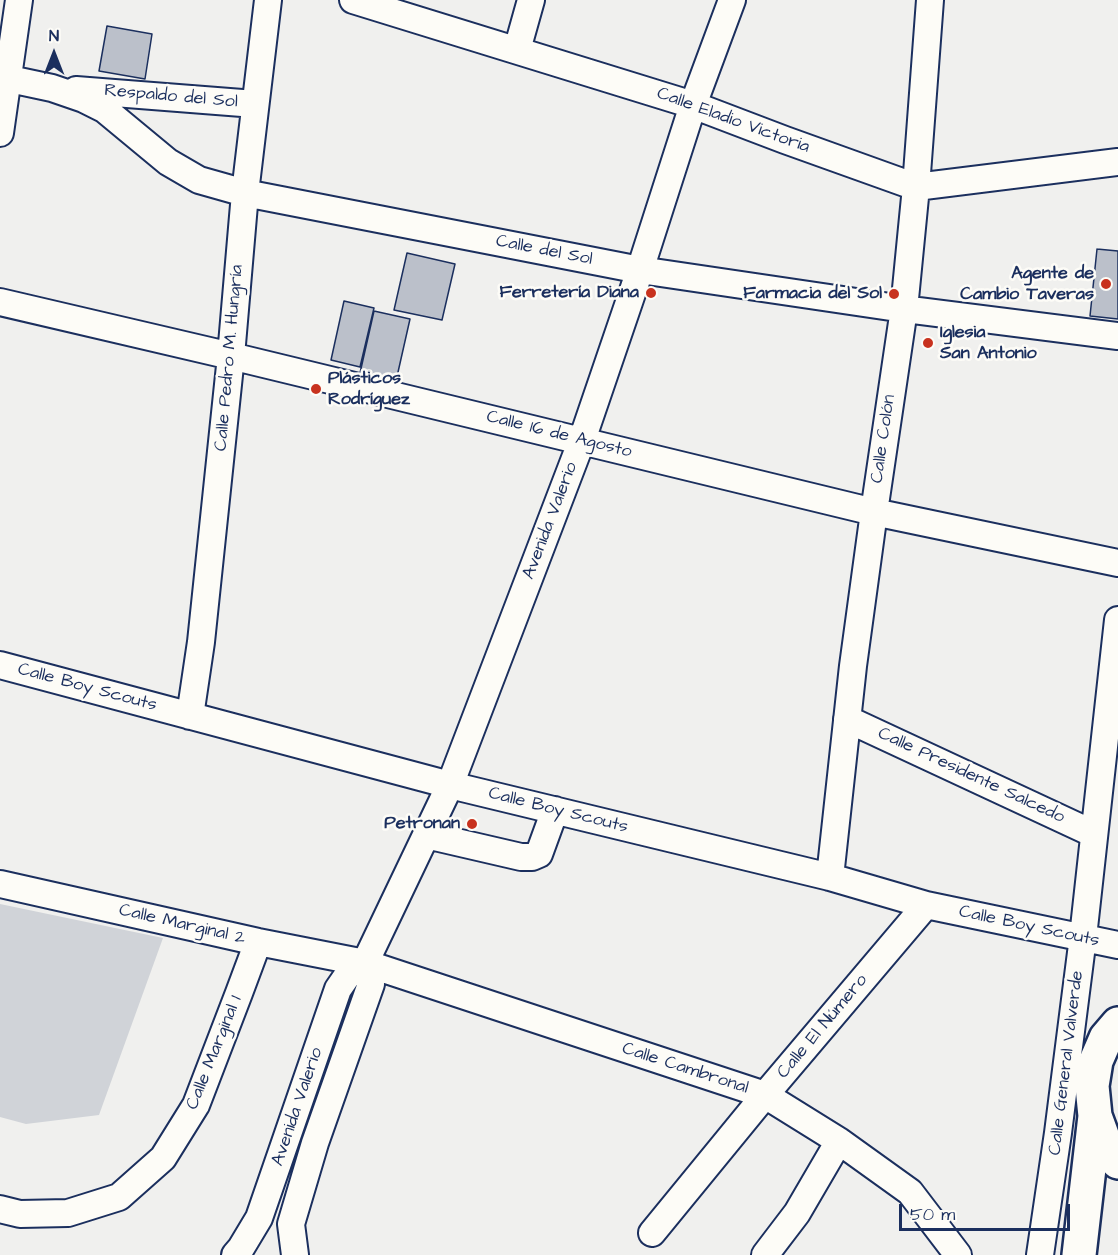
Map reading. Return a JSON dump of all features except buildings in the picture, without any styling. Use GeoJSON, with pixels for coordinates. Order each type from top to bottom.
{"type":"FeatureCollection","features":[{"type":"Feature","properties":{"kind":"main road"},"geometry":{"type":"LineString","coordinates":[[1079,1255],[1095,1116],[1092,1086],[1096,1061],[1106,1038],[1118,1024]]}},
{"type":"Feature","properties":{"kind":"main road"},"geometry":{"type":"LineString","coordinates":[[1095,1116],[1106,1146],[1118,1162]]}},
{"type":"Feature","properties":{"kind":"street"},"geometry":{"type":"LineString","coordinates":[[0,134],[4,78],[19,0]]}},
{"type":"Feature","properties":{"kind":"street","name":"Calle Pedro M. Hungría"},"geometry":{"type":"LineString","coordinates":[[190,716],[201,642],[231,356],[245,193],[268,0]]}},
{"type":"Feature","properties":{"kind":"street","name":"Calle Eladio Victoria"},"geometry":{"type":"LineString","coordinates":[[353,0],[426,11],[517,50],[693,105],[916,187],[1118,162]]}},
{"type":"Feature","properties":{"kind":"street"},"geometry":{"type":"LineString","coordinates":[[517,50],[531,0]]}},
{"type":"Feature","properties":{"kind":"street","name":"Avenida Valerio"},"geometry":{"type":"LineString","coordinates":[[235,1255],[259,1218],[338,989],[346,976],[365,963],[450,785],[582,440],[693,105],[732,0]]}},
{"type":"Feature","properties":{"kind":"street","name":"Calle Colón"},"geometry":{"type":"LineString","coordinates":[[830,877],[873,512],[904,309],[930,0]]}},
{"type":"Feature","properties":{"kind":"street","name":"Calle del Sol"},"geometry":{"type":"LineString","coordinates":[[4,78],[52,88],[84,99],[104,109],[168,162],[199,180],[245,193],[640,270],[904,309],[1118,336]]}},
{"type":"Feature","properties":{"kind":"street","name":"Respaldo del Sol"},"geometry":{"type":"LineString","coordinates":[[52,88],[255,104]]}},
{"type":"Feature","properties":{"kind":"street","name":"Calle 16 de Agosto"},"geometry":{"type":"LineString","coordinates":[[0,302],[582,440],[873,512],[1118,563]]}},
{"type":"Feature","properties":{"kind":"street","name":"Calle General Valverde"},"geometry":{"type":"LineString","coordinates":[[1040,1255],[1083,937],[1118,620]]}},
{"type":"Feature","properties":{"kind":"street","name":"Calle Boy Scouts"},"geometry":{"type":"LineString","coordinates":[[0,665],[450,785],[830,877],[926,905],[1118,945]]}},
{"type":"Feature","properties":{"kind":"street","name":"Calle Presidente Salcedo"},"geometry":{"type":"LineString","coordinates":[[847,719],[1094,834]]}},
{"type":"Feature","properties":{"kind":"street"},"geometry":{"type":"LineString","coordinates":[[426,835],[521,857],[532,857],[539,854],[555,810]]}},
{"type":"Feature","properties":{"kind":"street","name":"Calle Marginal 2"},"geometry":{"type":"LineString","coordinates":[[0,884],[258,942],[365,963]]}},
{"type":"Feature","properties":{"kind":"street","name":"Calle El Número"},"geometry":{"type":"LineString","coordinates":[[652,1233],[926,905]]}},
{"type":"Feature","properties":{"kind":"street","name":"Calle Marginal 1"},"geometry":{"type":"LineString","coordinates":[[0,1209],[20,1214],[68,1213],[119,1197],[163,1158],[196,1105],[258,942]]}},
{"type":"Feature","properties":{"kind":"street","name":"Avenida Valerio"},"geometry":{"type":"LineString","coordinates":[[295,1255],[291,1224],[315,1143],[371,984],[365,963]]}},
{"type":"Feature","properties":{"kind":"street","name":"Calle Cambronal"},"geometry":{"type":"LineString","coordinates":[[365,963],[765,1095],[839,1141],[910,1192],[958,1255]]}},
{"type":"Feature","properties":{"kind":"street"},"geometry":{"type":"LineString","coordinates":[[765,1255],[797,1212],[839,1141]]}},
{"type":"Feature","properties":{"kind":"shaded area"},"geometry":{"type":"Polygon","coordinates":[[[0,904],[163,938],[99,1115],[26,1124],[0,1117],[0,904]]]}},
{"type":"Feature","properties":{"kind":"place","name":"Agente de Cambio Taveras"},"geometry":{"type":"Point","coordinates":[1106,284]}},
{"type":"Feature","properties":{"kind":"place","name":"Ferretería Diana"},"geometry":{"type":"Point","coordinates":[651,293]}},
{"type":"Feature","properties":{"kind":"place","name":"Farmacia del Sol"},"geometry":{"type":"Point","coordinates":[894,294]}},
{"type":"Feature","properties":{"kind":"place","name":"Iglesia San Antonio"},"geometry":{"type":"Point","coordinates":[928,343]}},
{"type":"Feature","properties":{"kind":"place","name":"Plásticos Rodríguez"},"geometry":{"type":"Point","coordinates":[316,389]}},
{"type":"Feature","properties":{"kind":"place","name":"Petronan"},"geometry":{"type":"Point","coordinates":[472,824]}}]}
